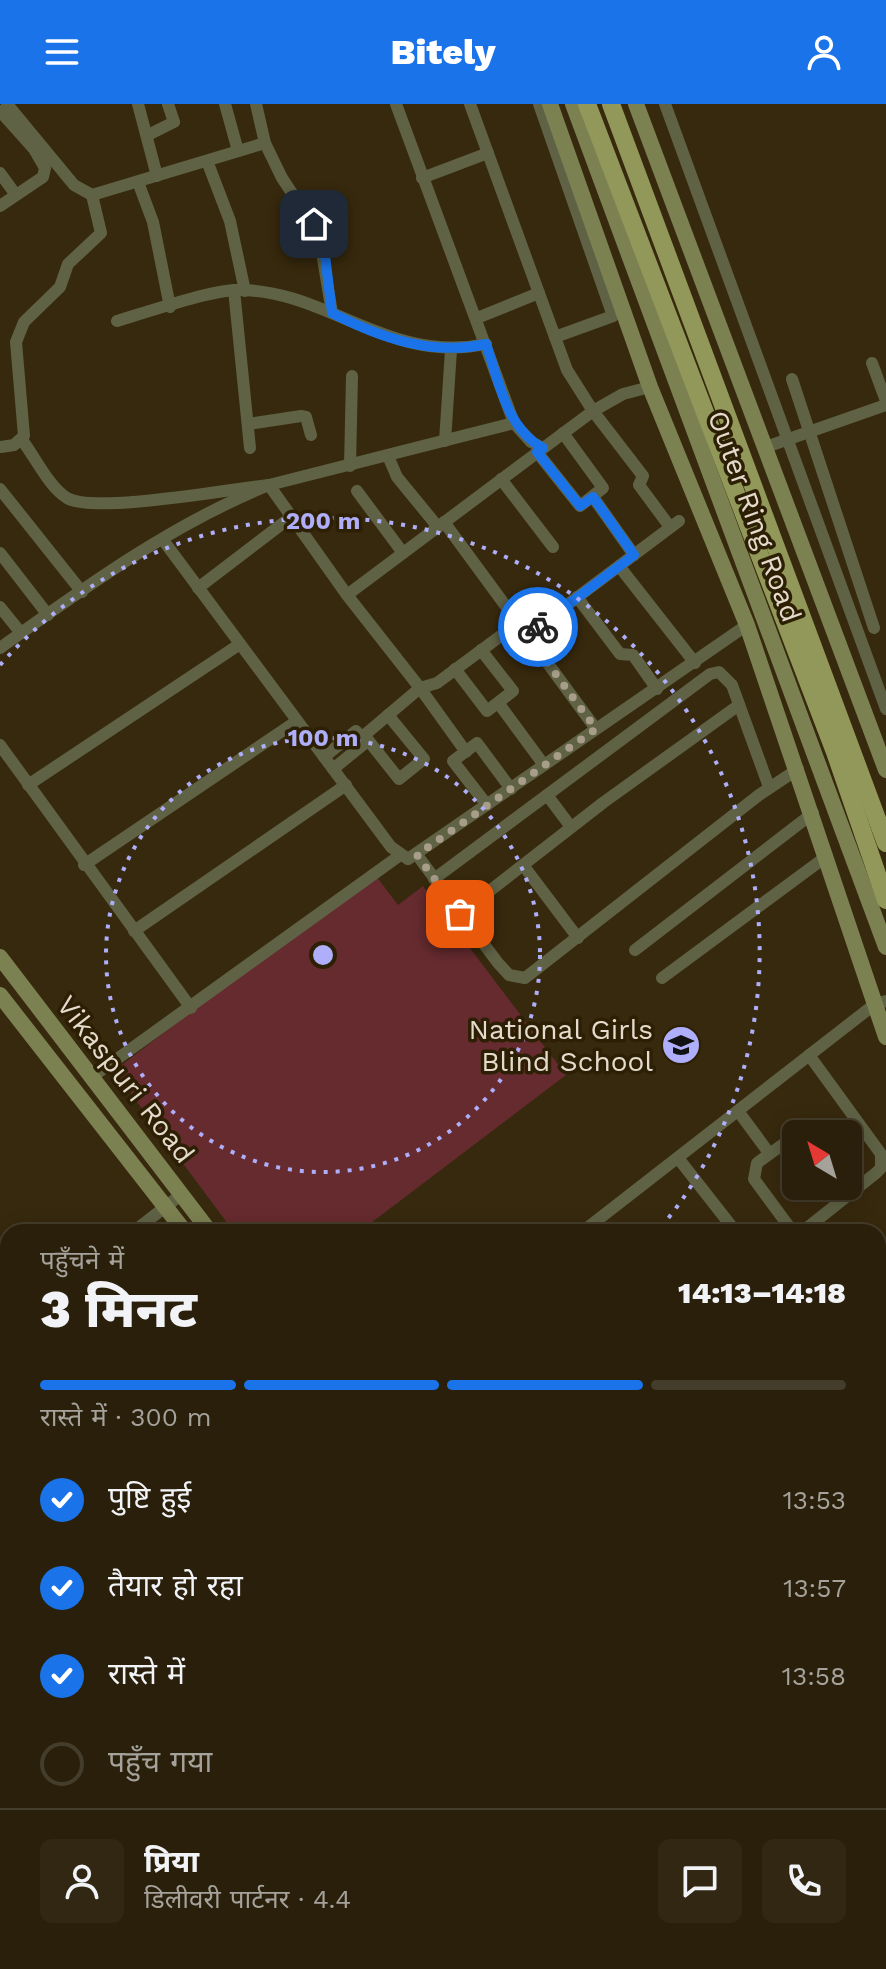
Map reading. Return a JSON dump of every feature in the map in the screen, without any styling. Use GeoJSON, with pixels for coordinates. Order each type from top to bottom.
{"type":"FeatureCollection","features":[{"type":"Feature","properties":{"kind":"main road","name":"Outer Ring Road"},"geometry":{"type":"LineString","coordinates":[[611,104],[886,843]]}},
{"type":"Feature","properties":{"kind":"main road","name":"Outer Ring Road"},"geometry":{"type":"LineString","coordinates":[[579,107],[835,752],[886,900]]}},
{"type":"Feature","properties":{"kind":"street"},"geometry":{"type":"LineString","coordinates":[[7,104],[74,185],[92,195],[265,143]]}},
{"type":"Feature","properties":{"kind":"street"},"geometry":{"type":"LineString","coordinates":[[138,104],[157,176]]}},
{"type":"Feature","properties":{"kind":"street"},"geometry":{"type":"LineString","coordinates":[[148,135],[172,127],[174,122],[168,104]]}},
{"type":"Feature","properties":{"kind":"street"},"geometry":{"type":"LineString","coordinates":[[225,104],[238,151]]}},
{"type":"Feature","properties":{"kind":"street"},"geometry":{"type":"LineString","coordinates":[[256,104],[265,143],[288,191],[319,234],[332,313]]}},
{"type":"Feature","properties":{"kind":"street"},"geometry":{"type":"LineString","coordinates":[[396,104],[514,423],[540,450],[580,506],[603,488],[563,433]]}},
{"type":"Feature","properties":{"kind":"street"},"geometry":{"type":"LineString","coordinates":[[470,104],[567,370],[593,411],[643,476],[639,485],[675,524],[527,635]]}},
{"type":"Feature","properties":{"kind":"street"},"geometry":{"type":"LineString","coordinates":[[539,104],[613,316],[555,337]]}},
{"type":"Feature","properties":{"kind":"street"},"geometry":{"type":"LineString","coordinates":[[550,104],[650,387],[747,625],[880,1002],[886,1037]]}},
{"type":"Feature","properties":{"kind":"street"},"geometry":{"type":"LineString","coordinates":[[579,107],[600,104]]}},
{"type":"Feature","properties":{"kind":"street","name":"Outer Ring Road"},"geometry":{"type":"LineString","coordinates":[[636,104],[886,770]]}},
{"type":"Feature","properties":{"kind":"street"},"geometry":{"type":"LineString","coordinates":[[665,104],[858,634],[882,686],[886,709]]}},
{"type":"Feature","properties":{"kind":"street","name":"Outer Ring Road"},"geometry":{"type":"LineString","coordinates":[[579,107],[880,916],[886,947]]}},
{"type":"Feature","properties":{"kind":"street"},"geometry":{"type":"LineString","coordinates":[[0,111],[34,149],[45,168],[43,177],[0,206]]}},
{"type":"Feature","properties":{"kind":"street"},"geometry":{"type":"LineString","coordinates":[[422,178],[488,153]]}},
{"type":"Feature","properties":{"kind":"street"},"geometry":{"type":"LineString","coordinates":[[207,161],[230,221],[240,290],[250,448]]}},
{"type":"Feature","properties":{"kind":"street"},"geometry":{"type":"LineString","coordinates":[[0,173],[16,195]]}},
{"type":"Feature","properties":{"kind":"street"},"geometry":{"type":"LineString","coordinates":[[138,182],[153,222],[170,307]]}},
{"type":"Feature","properties":{"kind":"street"},"geometry":{"type":"LineString","coordinates":[[0,434],[0,447],[22,440],[25,429],[16,342],[24,322],[60,287],[68,264],[101,233],[92,195]]}},
{"type":"Feature","properties":{"kind":"street"},"geometry":{"type":"LineString","coordinates":[[117,321],[240,290],[332,313],[377,334],[451,350],[486,344]]}},
{"type":"Feature","properties":{"kind":"street"},"geometry":{"type":"LineString","coordinates":[[477,318],[539,293]]}},
{"type":"Feature","properties":{"kind":"street"},"geometry":{"type":"LineString","coordinates":[[445,441],[451,350]]}},
{"type":"Feature","properties":{"kind":"street"},"geometry":{"type":"LineString","coordinates":[[766,447],[886,403],[872,363]]}},
{"type":"Feature","properties":{"kind":"street"},"geometry":{"type":"LineString","coordinates":[[350,466],[352,376]]}},
{"type":"Feature","properties":{"kind":"street"},"geometry":{"type":"LineString","coordinates":[[792,379],[880,625],[858,634]]}},
{"type":"Feature","properties":{"kind":"street"},"geometry":{"type":"LineString","coordinates":[[347,595],[593,411],[623,394],[650,387]]}},
{"type":"Feature","properties":{"kind":"street"},"geometry":{"type":"LineString","coordinates":[[248,424],[301,416],[306,417],[311,435]]}},
{"type":"Feature","properties":{"kind":"street"},"geometry":{"type":"LineString","coordinates":[[22,440],[63,496],[75,502],[119,503],[269,485],[514,423]]}},
{"type":"Feature","properties":{"kind":"street"},"geometry":{"type":"LineString","coordinates":[[388,456],[397,477],[441,524],[596,729]]}},
{"type":"Feature","properties":{"kind":"street"},"geometry":{"type":"LineString","coordinates":[[501,479],[553,547]]}},
{"type":"Feature","properties":{"kind":"street"},"geometry":{"type":"LineString","coordinates":[[269,485],[347,595],[466,752]]}},
{"type":"Feature","properties":{"kind":"street"},"geometry":{"type":"LineString","coordinates":[[0,648],[163,540],[220,506],[269,485]]}},
{"type":"Feature","properties":{"kind":"street"},"geometry":{"type":"LineString","coordinates":[[0,489],[82,592]]}},
{"type":"Feature","properties":{"kind":"street"},"geometry":{"type":"LineString","coordinates":[[357,491],[403,553]]}},
{"type":"Feature","properties":{"kind":"street"},"geometry":{"type":"LineString","coordinates":[[593,497],[634,555]]}},
{"type":"Feature","properties":{"kind":"street"},"geometry":{"type":"LineString","coordinates":[[198,588],[291,517]]}},
{"type":"Feature","properties":{"kind":"street"},"geometry":{"type":"LineString","coordinates":[[163,540],[399,856],[408,859],[747,625]]}},
{"type":"Feature","properties":{"kind":"street"},"geometry":{"type":"LineString","coordinates":[[0,553],[48,615]]}},
{"type":"Feature","properties":{"kind":"street"},"geometry":{"type":"LineString","coordinates":[[619,566],[695,663]]}},
{"type":"Feature","properties":{"kind":"street"},"geometry":{"type":"LineString","coordinates":[[577,597],[620,654],[633,655],[657,689]]}},
{"type":"Feature","properties":{"kind":"street"},"geometry":{"type":"LineString","coordinates":[[0,607],[21,633]]}},
{"type":"Feature","properties":{"kind":"street"},"geometry":{"type":"LineString","coordinates":[[362,736],[420,688],[437,683],[518,623]]}},
{"type":"Feature","properties":{"kind":"street"},"geometry":{"type":"LineString","coordinates":[[28,785],[240,644]]}},
{"type":"Feature","properties":{"kind":"street"},"geometry":{"type":"LineString","coordinates":[[455,669],[487,711],[499,704],[513,691],[481,650]]}},
{"type":"Feature","properties":{"kind":"street"},"geometry":{"type":"LineString","coordinates":[[434,879],[710,674],[719,672],[726,676],[769,787]]}},
{"type":"Feature","properties":{"kind":"street"},"geometry":{"type":"LineString","coordinates":[[499,704],[544,765]]}},
{"type":"Feature","properties":{"kind":"street"},"geometry":{"type":"LineString","coordinates":[[460,914],[571,827],[739,705]]}},
{"type":"Feature","properties":{"kind":"street"},"geometry":{"type":"LineString","coordinates":[[324,757],[356,731],[399,779],[424,759],[388,715]]}},
{"type":"Feature","properties":{"kind":"street"},"geometry":{"type":"LineString","coordinates":[[84,865],[297,721]]}},
{"type":"Feature","properties":{"kind":"street"},"geometry":{"type":"LineString","coordinates":[[333,769],[365,743],[362,736]]}},
{"type":"Feature","properties":{"kind":"street"},"geometry":{"type":"LineString","coordinates":[[487,805],[453,761],[477,743],[511,789]]}},
{"type":"Feature","properties":{"kind":"street"},"geometry":{"type":"LineString","coordinates":[[0,745],[84,865],[191,1008]]}},
{"type":"Feature","properties":{"kind":"street"},"geometry":{"type":"LineString","coordinates":[[417,855],[498,963],[517,979],[535,972],[769,787],[798,769]]}},
{"type":"Feature","properties":{"kind":"street"},"geometry":{"type":"LineString","coordinates":[[134,931],[346,785]]}},
{"type":"Feature","properties":{"kind":"street"},"geometry":{"type":"LineString","coordinates":[[547,795],[571,827]]}},
{"type":"Feature","properties":{"kind":"street"},"geometry":{"type":"LineString","coordinates":[[635,950],[813,813]]}},
{"type":"Feature","properties":{"kind":"street"},"geometry":{"type":"LineString","coordinates":[[92,1077],[399,856]]}},
{"type":"Feature","properties":{"kind":"street"},"geometry":{"type":"LineString","coordinates":[[662,978],[827,856]]}},
{"type":"Feature","properties":{"kind":"street"},"geometry":{"type":"LineString","coordinates":[[523,865],[578,938]]}},
{"type":"Feature","properties":{"kind":"street","name":"Vikaspuri Road"},"geometry":{"type":"LineString","coordinates":[[0,957],[204,1224]]}},
{"type":"Feature","properties":{"kind":"street","name":"Vikaspuri Road"},"geometry":{"type":"LineString","coordinates":[[0,995],[178,1224]]}},
{"type":"Feature","properties":{"kind":"street"},"geometry":{"type":"LineString","coordinates":[[592,1224],[880,1002]]}},
{"type":"Feature","properties":{"kind":"street"},"geometry":{"type":"LineString","coordinates":[[809,1055],[856,1120]]}},
{"type":"Feature","properties":{"kind":"street"},"geometry":{"type":"LineString","coordinates":[[738,1111],[769,1153]]}},
{"type":"Feature","properties":{"kind":"street"},"geometry":{"type":"LineString","coordinates":[[862,1128],[881,1154],[881,1168],[862,1180]]}},
{"type":"Feature","properties":{"kind":"street"},"geometry":{"type":"LineString","coordinates":[[782,1144],[757,1163],[754,1179],[787,1224]]}},
{"type":"Feature","properties":{"kind":"street"},"geometry":{"type":"LineString","coordinates":[[678,1158],[730,1224]]}},
{"type":"Feature","properties":{"kind":"street"},"geometry":{"type":"LineString","coordinates":[[144,1224],[182,1194]]}},
{"type":"Feature","properties":{"kind":"street"},"geometry":{"type":"LineString","coordinates":[[810,1224],[835,1200]]}},
{"type":"Feature","properties":{"kind":"shaded area"},"geometry":{"type":"Polygon","coordinates":[[[373,872],[398,905],[423,886],[566,1075],[370,1224],[228,1224],[114,1071],[373,872]]]}},
{"type":"Feature","properties":{"kind":"way so far"},"geometry":{"type":"LineString","coordinates":[[460,914],[417,855],[596,729],[527,635],[538,627]]}},
{"type":"Feature","properties":{"kind":"place","name":"National Girls Blind School"},"geometry":{"type":"Point","coordinates":[681,1045]}},
{"type":"Feature","properties":{"kind":"route"},"geometry":{"type":"LineString","coordinates":[[314,224],[324,247],[332,313],[377,334],[428,347],[446,350],[486,344],[514,423],[531,442],[543,448],[537,452],[580,506],[593,497],[634,555],[538,627]]}}]}
